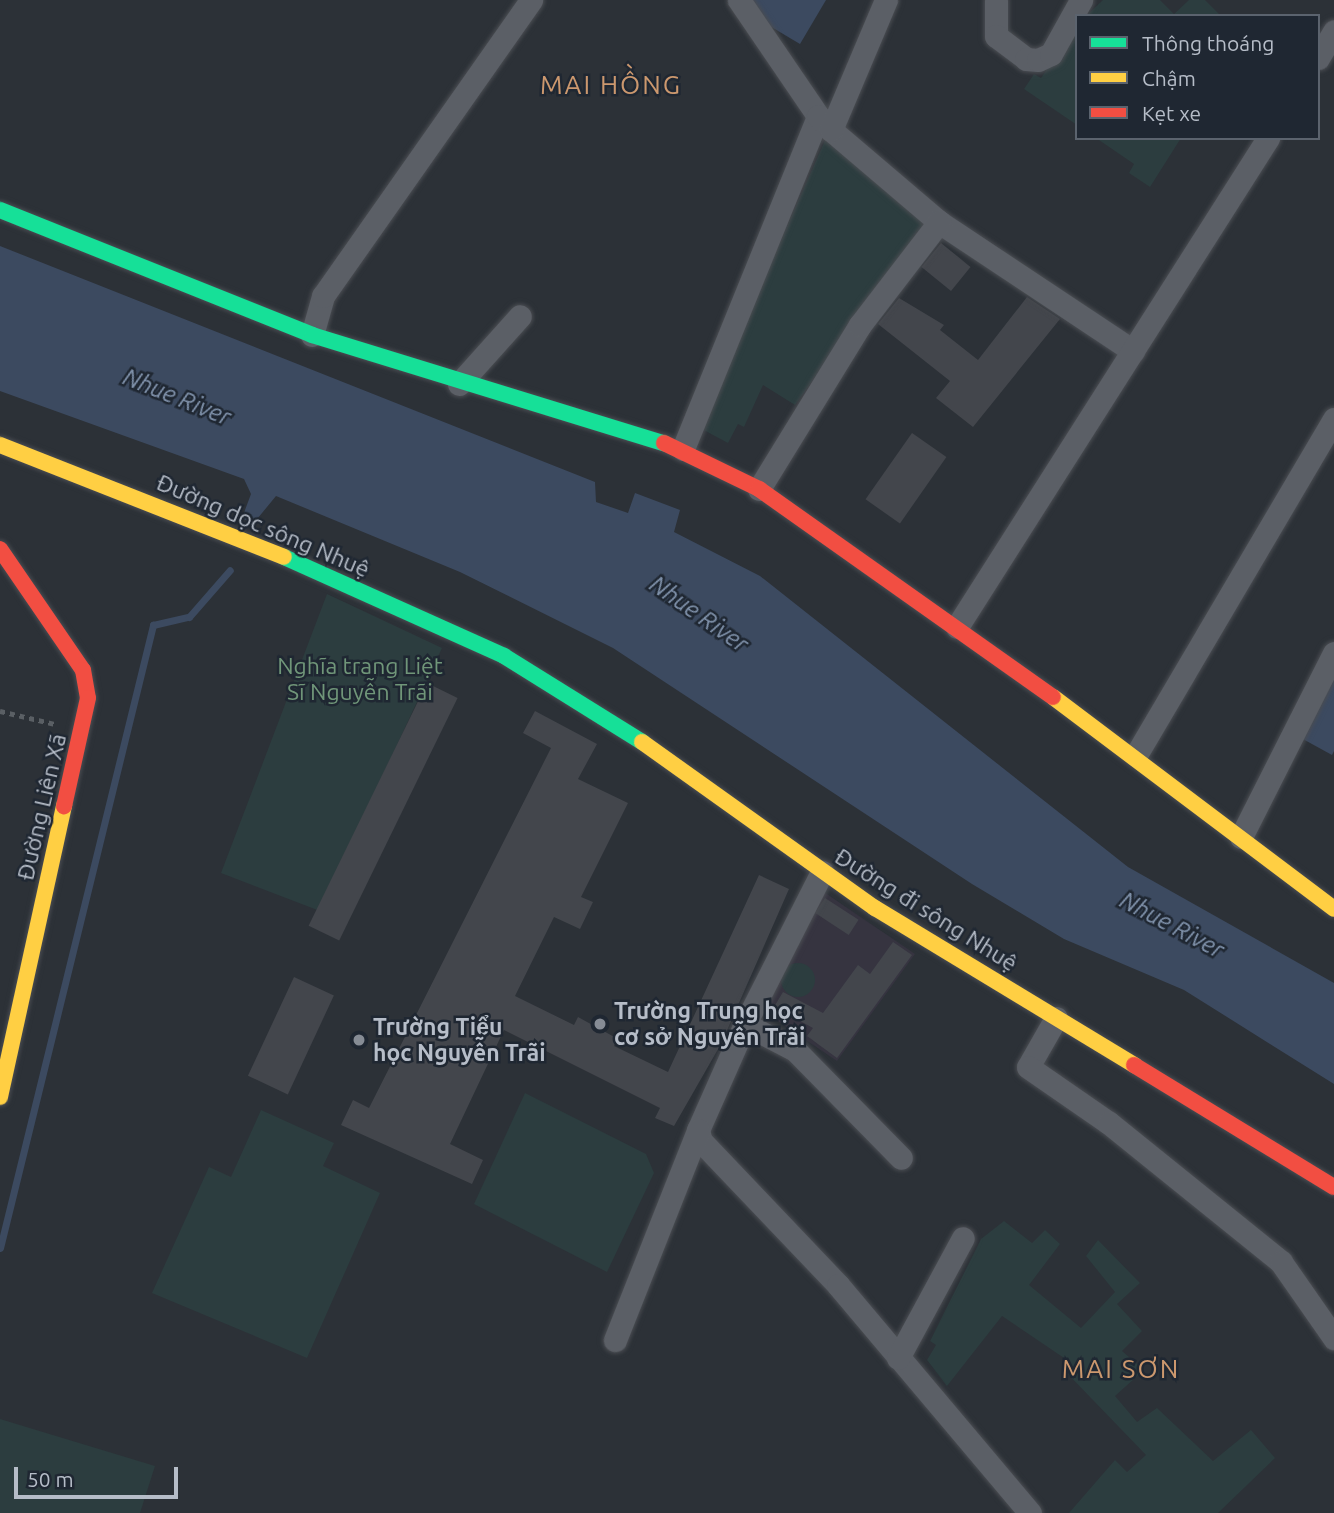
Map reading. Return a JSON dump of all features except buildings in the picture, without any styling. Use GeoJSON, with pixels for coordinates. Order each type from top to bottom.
{"type":"FeatureCollection","features":[{"type":"Feature","properties":{"kind":"street"},"geometry":{"type":"LineString","coordinates":[[312,335],[323,296],[531,0]]}},
{"type":"Feature","properties":{"kind":"street"},"geometry":{"type":"LineString","coordinates":[[739,0],[824,123],[939,222],[1133,351]]}},
{"type":"Feature","properties":{"kind":"street"},"geometry":{"type":"LineString","coordinates":[[684,449],[824,123],[886,0]]}},
{"type":"Feature","properties":{"kind":"street"},"geometry":{"type":"LineString","coordinates":[[996,0],[991,21],[996,36],[1026,59],[1038,60],[1051,54],[1081,0]]}},
{"type":"Feature","properties":{"kind":"street"},"geometry":{"type":"LineString","coordinates":[[1320,54],[1334,30]]}},
{"type":"Feature","properties":{"kind":"street"},"geometry":{"type":"LineString","coordinates":[[957,628],[1267,140]]}},
{"type":"Feature","properties":{"kind":"street"},"geometry":{"type":"LineString","coordinates":[[0,210],[312,335],[459,384],[684,449],[759,489],[957,628],[1136,755],[1334,909]]}},
{"type":"Feature","properties":{"kind":"street"},"geometry":{"type":"LineString","coordinates":[[759,489],[860,324],[939,222]]}},
{"type":"Feature","properties":{"kind":"street"},"geometry":{"type":"LineString","coordinates":[[459,384],[520,316]]}},
{"type":"Feature","properties":{"kind":"street"},"geometry":{"type":"LineString","coordinates":[[1136,755],[1334,419]]}},
{"type":"Feature","properties":{"kind":"street","name":"Đường dọc sông Nhuệ"},"geometry":{"type":"LineString","coordinates":[[0,444],[235,535],[504,656]]}},
{"type":"Feature","properties":{"kind":"street"},"geometry":{"type":"LineString","coordinates":[[0,463],[20,451]]}},
{"type":"Feature","properties":{"kind":"street","name":"Đường Liên Xã"},"geometry":{"type":"LineString","coordinates":[[0,550],[83,670],[88,698],[83,731],[0,1097]]}},
{"type":"Feature","properties":{"kind":"street"},"geometry":{"type":"LineString","coordinates":[[1241,836],[1334,653]]}},
{"type":"Feature","properties":{"kind":"street","name":"Đường đi sông Nhuệ"},"geometry":{"type":"LineString","coordinates":[[504,656],[676,763],[822,872],[1334,1187]]}},
{"type":"Feature","properties":{"kind":"street"},"geometry":{"type":"LineString","coordinates":[[615,1340],[698,1130],[745,1024],[822,872]]}},
{"type":"Feature","properties":{"kind":"street"},"geometry":{"type":"LineString","coordinates":[[1056,1018],[1028,1067],[1109,1123],[1281,1262],[1334,1338]]}},
{"type":"Feature","properties":{"kind":"street"},"geometry":{"type":"LineString","coordinates":[[745,1024],[795,1050],[901,1158]]}},
{"type":"Feature","properties":{"kind":"street"},"geometry":{"type":"LineString","coordinates":[[698,1130],[705,1148],[838,1285],[1030,1513]]}},
{"type":"Feature","properties":{"kind":"street"},"geometry":{"type":"LineString","coordinates":[[898,1358],[963,1238]]}},
{"type":"Feature","properties":{"kind":"path"},"geometry":{"type":"LineString","coordinates":[[0,711],[83,731]]}},
{"type":"Feature","properties":{"kind":"shaded area"},"geometry":{"type":"Polygon","coordinates":[[[821,890],[915,954],[837,1061],[763,1011],[821,890]]]}},
{"type":"Feature","properties":{"kind":"green space"},"geometry":{"type":"Polygon","coordinates":[[[1103,0],[1160,0],[1174,14],[1088,14],[1103,0]]]}},
{"type":"Feature","properties":{"kind":"green space"},"geometry":{"type":"Polygon","coordinates":[[[1189,0],[1205,0],[1219,14],[1174,14],[1189,0]]]}},
{"type":"Feature","properties":{"kind":"green space"},"geometry":{"type":"Polygon","coordinates":[[[1075,28],[1075,124],[1024,89],[1034,74],[1041,78],[1075,28]]]}},
{"type":"Feature","properties":{"kind":"green space"},"geometry":{"type":"Polygon","coordinates":[[[827,136],[929,221],[795,405],[763,385],[744,427],[738,424],[728,443],[698,427],[827,136]]]}},
{"type":"Feature","properties":{"kind":"green space"},"geometry":{"type":"Polygon","coordinates":[[[1099,140],[1180,140],[1150,187],[1129,173],[1134,164],[1099,140]]]}},
{"type":"Feature","properties":{"kind":"green space","name":"Nghĩa trang Liệt Sĩ Nguyễn Trãi"},"geometry":{"type":"Polygon","coordinates":[[[327,594],[442,648],[320,911],[221,873],[327,594]]]}},
{"type":"Feature","properties":{"kind":"green space"},"geometry":{"type":"Polygon","coordinates":[[[798,963],[810,968],[815,980],[810,992],[798,997],[786,992],[781,980],[786,968],[798,963]]]}},
{"type":"Feature","properties":{"kind":"green space"},"geometry":{"type":"Polygon","coordinates":[[[525,1093],[646,1154],[654,1173],[607,1272],[474,1204],[525,1093]]]}},
{"type":"Feature","properties":{"kind":"green space"},"geometry":{"type":"Polygon","coordinates":[[[261,1110],[334,1143],[323,1166],[380,1193],[307,1358],[152,1293],[209,1167],[231,1177],[261,1110]]]}},
{"type":"Feature","properties":{"kind":"green space"},"geometry":{"type":"Polygon","coordinates":[[[1004,1221],[1032,1243],[1045,1230],[1060,1244],[1029,1285],[1081,1328],[1115,1292],[1086,1256],[1098,1240],[1140,1283],[1117,1304],[1142,1331],[1122,1351],[1144,1370],[1115,1396],[1137,1422],[1157,1408],[1213,1461],[1251,1430],[1275,1458],[1218,1513],[1069,1513],[1115,1460],[1127,1472],[1146,1455],[1063,1369],[1067,1360],[1002,1316],[947,1386],[927,1360],[936,1345],[930,1341],[981,1239],[1004,1221]]]}},
{"type":"Feature","properties":{"kind":"green space"},"geometry":{"type":"Polygon","coordinates":[[[0,1419],[155,1466],[140,1513],[0,1513],[0,1419]]]}},
{"type":"Feature","properties":{"kind":"water"},"geometry":{"type":"Polygon","coordinates":[[[752,0],[826,0],[800,44],[768,25],[752,0]]]}},
{"type":"Feature","properties":{"kind":"water","name":"Nhue River"},"geometry":{"type":"Polygon","coordinates":[[[0,246],[595,482],[596,502],[628,513],[635,493],[680,510],[674,532],[760,576],[1128,867],[1334,983],[1334,1084],[1184,990],[1064,939],[972,884],[613,648],[460,572],[276,496],[253,524],[242,518],[251,494],[244,479],[0,391],[0,246]]]}},
{"type":"Feature","properties":{"kind":"water"},"geometry":{"type":"Polygon","coordinates":[[[1334,673],[1334,751],[1332,755],[1301,738],[1334,673]]]}},
{"type":"Feature","properties":{"kind":"waterway"},"geometry":{"type":"LineString","coordinates":[[0,1248],[153,625],[189,617],[230,570]]}},
{"type":"Feature","properties":{"kind":"traffic: fast"},"geometry":{"type":"LineString","coordinates":[[0,210],[312,335],[664,443]]}},
{"type":"Feature","properties":{"kind":"traffic: fast"},"geometry":{"type":"LineString","coordinates":[[284,557],[504,656],[642,742]]}},
{"type":"Feature","properties":{"kind":"traffic: slow"},"geometry":{"type":"LineString","coordinates":[[0,445],[284,557]]}},
{"type":"Feature","properties":{"kind":"traffic: slow"},"geometry":{"type":"LineString","coordinates":[[1053,697],[1334,909]]}},
{"type":"Feature","properties":{"kind":"traffic: slow"},"geometry":{"type":"LineString","coordinates":[[642,742],[875,908],[1134,1065]]}},
{"type":"Feature","properties":{"kind":"traffic: slow"},"geometry":{"type":"LineString","coordinates":[[0,1097],[64,806]]}},
{"type":"Feature","properties":{"kind":"traffic: jam"},"geometry":{"type":"LineString","coordinates":[[664,443],[759,489],[1053,697]]}},
{"type":"Feature","properties":{"kind":"traffic: jam"},"geometry":{"type":"LineString","coordinates":[[0,549],[83,670],[88,698],[64,806]]}},
{"type":"Feature","properties":{"kind":"traffic: jam"},"geometry":{"type":"LineString","coordinates":[[1134,1065],[1334,1187]]}},
{"type":"Feature","properties":{"kind":"place","name":"Trường Trung học cơ sở Nguyễn Trãi"},"geometry":{"type":"Point","coordinates":[600,1024]}},
{"type":"Feature","properties":{"kind":"place","name":"Trường Tiểu học Nguyễn Trãi"},"geometry":{"type":"Point","coordinates":[359,1040]}},
{"type":"Feature","properties":{"kind":"district","name":"MAI HỒNG"},"geometry":{"type":"Point","coordinates":[611,85]}},
{"type":"Feature","properties":{"kind":"district","name":"MAI SƠN"},"geometry":{"type":"Point","coordinates":[1121,1369]}}]}
